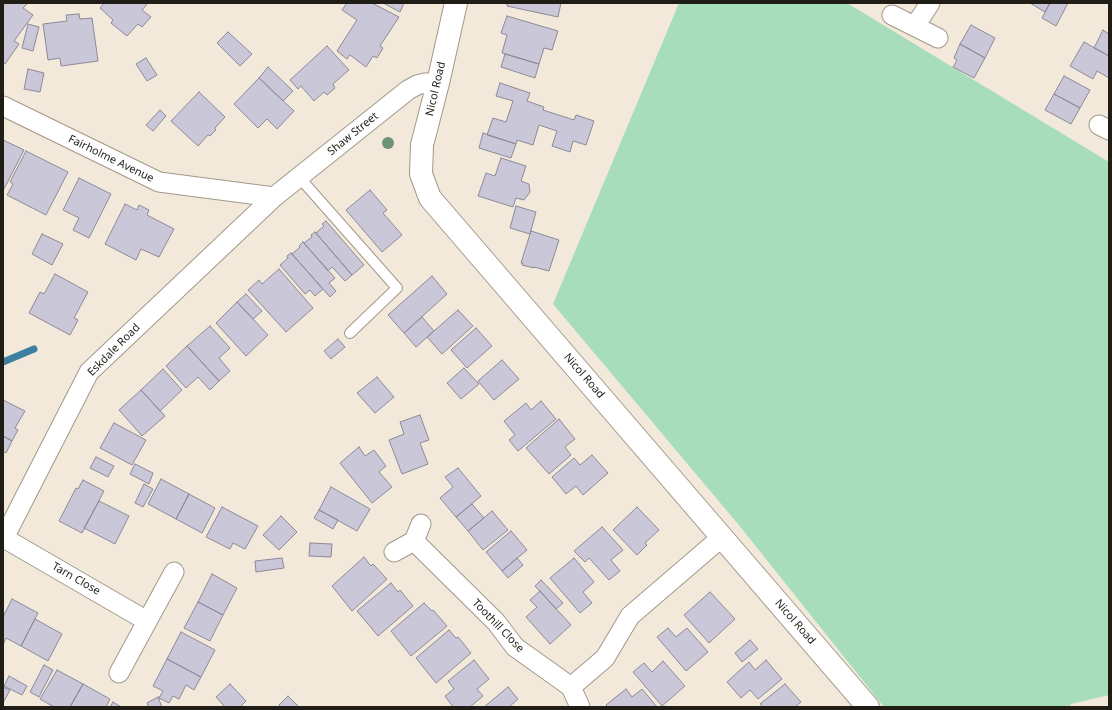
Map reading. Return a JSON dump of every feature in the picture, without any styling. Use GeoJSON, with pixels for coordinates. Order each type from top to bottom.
{"type":"FeatureCollection","features":[{"type":"Feature","properties":{"kind":"street","name":"Nicol Road"},"geometry":{"type":"LineString","coordinates":[[456,3],[422,145],[421,174],[430,198],[868,707]]}},
{"type":"Feature","properties":{"kind":"street"},"geometry":{"type":"LineString","coordinates":[[915,26],[930,3]]}},
{"type":"Feature","properties":{"kind":"street"},"geometry":{"type":"LineString","coordinates":[[892,15],[938,38]]}},
{"type":"Feature","properties":{"kind":"street","name":"Shaw Street"},"geometry":{"type":"LineString","coordinates":[[274,197],[408,90],[425,83],[438,83]]}},
{"type":"Feature","properties":{"kind":"street","name":"Fairholme Avenue"},"geometry":{"type":"LineString","coordinates":[[3,106],[159,182],[274,197]]}},
{"type":"Feature","properties":{"kind":"street","name":"Eskdale Road"},"geometry":{"type":"LineString","coordinates":[[4,539],[89,372],[274,197]]}},
{"type":"Feature","properties":{"kind":"street"},"geometry":{"type":"LineString","coordinates":[[394,552],[414,541],[421,524]]}},
{"type":"Feature","properties":{"kind":"street"},"geometry":{"type":"LineString","coordinates":[[580,707],[571,687],[605,658],[630,616],[722,537]]}},
{"type":"Feature","properties":{"kind":"street","name":"Tarn Close"},"geometry":{"type":"LineString","coordinates":[[4,539],[147,621]]}},
{"type":"Feature","properties":{"kind":"street","name":"Toothill Close"},"geometry":{"type":"LineString","coordinates":[[414,541],[496,622],[515,647],[571,687]]}},
{"type":"Feature","properties":{"kind":"street"},"geometry":{"type":"LineString","coordinates":[[119,673],[174,572]]}},
{"type":"Feature","properties":{"kind":"lane"},"geometry":{"type":"LineString","coordinates":[[299,177],[397,288],[350,333]]}},
{"type":"Feature","properties":{"kind":"green space"},"geometry":{"type":"Polygon","coordinates":[[[679,3],[847,3],[1109,162],[1109,695],[1071,704],[1069,707],[884,707],[738,524],[553,304],[679,3]]]}},
{"type":"Feature","properties":{"kind":"building"},"geometry":{"type":"Polygon","coordinates":[[[3,3],[25,3],[27,4],[23,8],[33,15],[14,41],[19,44],[5,64],[3,63],[3,3]]]}},
{"type":"Feature","properties":{"kind":"building"},"geometry":{"type":"Polygon","coordinates":[[[104,3],[148,3],[142,10],[151,17],[142,27],[138,24],[127,36],[111,23],[113,20],[100,8],[104,3]]]}},
{"type":"Feature","properties":{"kind":"building"},"geometry":{"type":"Polygon","coordinates":[[[347,3],[372,3],[399,17],[380,46],[383,48],[377,58],[373,56],[366,67],[350,55],[347,59],[337,51],[357,20],[342,10],[347,3]]]}},
{"type":"Feature","properties":{"kind":"building"},"geometry":{"type":"Polygon","coordinates":[[[383,3],[404,3],[400,12],[383,3]]]}},
{"type":"Feature","properties":{"kind":"building"},"geometry":{"type":"Polygon","coordinates":[[[507,3],[561,3],[558,17],[507,6],[507,3]]]}},
{"type":"Feature","properties":{"kind":"building"},"geometry":{"type":"Polygon","coordinates":[[[1030,3],[1050,3],[1045,12],[1030,3]]]}},
{"type":"Feature","properties":{"kind":"building"},"geometry":{"type":"Polygon","coordinates":[[[1050,3],[1068,3],[1056,26],[1042,18],[1050,3]]]}},
{"type":"Feature","properties":{"kind":"building"},"geometry":{"type":"Polygon","coordinates":[[[79,14],[80,19],[92,18],[98,61],[61,66],[60,58],[48,60],[43,24],[67,21],[66,15],[79,14]]]}},
{"type":"Feature","properties":{"kind":"building"},"geometry":{"type":"Polygon","coordinates":[[[507,16],[558,31],[552,50],[544,48],[539,64],[502,53],[507,35],[501,33],[507,16]]]}},
{"type":"Feature","properties":{"kind":"building"},"geometry":{"type":"Polygon","coordinates":[[[28,24],[39,27],[33,51],[22,48],[28,24]]]}},
{"type":"Feature","properties":{"kind":"building"},"geometry":{"type":"Polygon","coordinates":[[[971,25],[995,38],[985,58],[960,44],[971,25]]]}},
{"type":"Feature","properties":{"kind":"building"},"geometry":{"type":"Polygon","coordinates":[[[1103,30],[1109,34],[1109,56],[1094,48],[1103,30]]]}},
{"type":"Feature","properties":{"kind":"building"},"geometry":{"type":"Polygon","coordinates":[[[228,32],[252,54],[240,66],[217,43],[228,32]]]}},
{"type":"Feature","properties":{"kind":"building"},"geometry":{"type":"Polygon","coordinates":[[[1084,42],[1109,56],[1109,78],[1097,71],[1093,79],[1070,66],[1084,42]]]}},
{"type":"Feature","properties":{"kind":"building"},"geometry":{"type":"Polygon","coordinates":[[[960,44],[985,58],[974,78],[953,67],[957,60],[954,58],[960,44]]]}},
{"type":"Feature","properties":{"kind":"building"},"geometry":{"type":"Polygon","coordinates":[[[327,46],[349,70],[333,84],[335,88],[327,95],[324,92],[314,101],[301,86],[298,89],[290,80],[327,46]]]}},
{"type":"Feature","properties":{"kind":"building"},"geometry":{"type":"Polygon","coordinates":[[[505,54],[539,64],[535,78],[501,67],[505,54]]]}},
{"type":"Feature","properties":{"kind":"building"},"geometry":{"type":"Polygon","coordinates":[[[146,58],[157,75],[147,81],[136,64],[146,58]]]}},
{"type":"Feature","properties":{"kind":"building"},"geometry":{"type":"Polygon","coordinates":[[[268,67],[293,91],[283,101],[259,78],[268,67]]]}},
{"type":"Feature","properties":{"kind":"building"},"geometry":{"type":"Polygon","coordinates":[[[28,69],[44,73],[40,92],[24,89],[28,69]]]}},
{"type":"Feature","properties":{"kind":"building"},"geometry":{"type":"Polygon","coordinates":[[[1064,76],[1090,90],[1080,108],[1054,94],[1064,76]]]}},
{"type":"Feature","properties":{"kind":"building"},"geometry":{"type":"Polygon","coordinates":[[[259,78],[294,111],[277,129],[267,119],[258,128],[234,104],[259,78]]]}},
{"type":"Feature","properties":{"kind":"building"},"geometry":{"type":"Polygon","coordinates":[[[500,83],[530,93],[527,101],[544,107],[543,110],[574,120],[576,115],[594,121],[586,145],[573,141],[570,152],[552,146],[557,131],[539,125],[533,145],[517,140],[516,144],[487,135],[493,118],[506,122],[513,101],[496,96],[500,83]]]}},
{"type":"Feature","properties":{"kind":"building"},"geometry":{"type":"Polygon","coordinates":[[[199,92],[225,117],[215,128],[216,130],[210,136],[208,135],[198,146],[171,121],[199,92]]]}},
{"type":"Feature","properties":{"kind":"building"},"geometry":{"type":"Polygon","coordinates":[[[1054,94],[1080,108],[1071,124],[1045,110],[1054,94]]]}},
{"type":"Feature","properties":{"kind":"building"},"geometry":{"type":"Polygon","coordinates":[[[160,110],[166,116],[153,131],[146,125],[160,110]]]}},
{"type":"Feature","properties":{"kind":"building"},"geometry":{"type":"Polygon","coordinates":[[[483,133],[516,144],[511,158],[479,148],[483,133]]]}},
{"type":"Feature","properties":{"kind":"building"},"geometry":{"type":"Polygon","coordinates":[[[3,140],[24,150],[3,191],[3,140]]]}},
{"type":"Feature","properties":{"kind":"building"},"geometry":{"type":"Polygon","coordinates":[[[26,151],[68,172],[46,215],[7,195],[13,184],[10,182],[26,151]]]}},
{"type":"Feature","properties":{"kind":"building"},"geometry":{"type":"Polygon","coordinates":[[[501,158],[526,166],[521,181],[529,184],[530,192],[524,200],[516,198],[513,207],[478,196],[486,173],[495,176],[501,158]]]}},
{"type":"Feature","properties":{"kind":"building"},"geometry":{"type":"Polygon","coordinates":[[[79,178],[111,194],[89,238],[73,230],[79,218],[63,210],[79,178]]]}},
{"type":"Feature","properties":{"kind":"building"},"geometry":{"type":"Polygon","coordinates":[[[370,190],[387,210],[383,213],[402,235],[382,252],[346,210],[370,190]]]}},
{"type":"Feature","properties":{"kind":"building"},"geometry":{"type":"Polygon","coordinates":[[[125,204],[137,210],[139,205],[149,210],[147,215],[174,229],[159,257],[141,249],[136,260],[105,244],[125,204]]]}},
{"type":"Feature","properties":{"kind":"building"},"geometry":{"type":"Polygon","coordinates":[[[516,206],[536,212],[530,234],[510,228],[516,206]]]}},
{"type":"Feature","properties":{"kind":"building"},"geometry":{"type":"Polygon","coordinates":[[[326,221],[364,265],[352,275],[316,233],[324,226],[322,224],[326,221]]]}},
{"type":"Feature","properties":{"kind":"building"},"geometry":{"type":"Polygon","coordinates":[[[531,231],[559,240],[549,271],[522,265],[523,263],[521,263],[531,231]]]}},
{"type":"Feature","properties":{"kind":"building"},"geometry":{"type":"Polygon","coordinates":[[[315,232],[352,275],[345,281],[332,267],[328,271],[304,243],[312,237],[311,235],[315,232]]]}},
{"type":"Feature","properties":{"kind":"building"},"geometry":{"type":"Polygon","coordinates":[[[42,234],[63,244],[52,265],[32,254],[42,234]]]}},
{"type":"Feature","properties":{"kind":"building"},"geometry":{"type":"Polygon","coordinates":[[[303,242],[335,278],[329,283],[336,291],[330,297],[292,254],[303,242]]]}},
{"type":"Feature","properties":{"kind":"building"},"geometry":{"type":"Polygon","coordinates":[[[291,253],[323,289],[315,296],[310,290],[305,294],[280,265],[291,253]]]}},
{"type":"Feature","properties":{"kind":"building"},"geometry":{"type":"Polygon","coordinates":[[[279,269],[313,308],[286,332],[248,290],[259,280],[262,284],[279,269]]]}},
{"type":"Feature","properties":{"kind":"building"},"geometry":{"type":"Polygon","coordinates":[[[55,274],[88,292],[74,318],[78,320],[70,335],[29,313],[40,292],[44,294],[55,274]]]}},
{"type":"Feature","properties":{"kind":"building"},"geometry":{"type":"Polygon","coordinates":[[[432,276],[447,294],[404,333],[388,315],[432,276]]]}},
{"type":"Feature","properties":{"kind":"building"},"geometry":{"type":"Polygon","coordinates":[[[246,294],[262,311],[253,319],[237,302],[246,294]]]}},
{"type":"Feature","properties":{"kind":"building"},"geometry":{"type":"Polygon","coordinates":[[[237,302],[268,335],[246,356],[216,323],[237,302]]]}},
{"type":"Feature","properties":{"kind":"building"},"geometry":{"type":"Polygon","coordinates":[[[458,310],[473,326],[442,354],[427,337],[458,310]]]}},
{"type":"Feature","properties":{"kind":"building"},"geometry":{"type":"Polygon","coordinates":[[[422,317],[434,331],[416,347],[404,333],[422,317]]]}},
{"type":"Feature","properties":{"kind":"building"},"geometry":{"type":"Polygon","coordinates":[[[210,326],[230,348],[219,358],[230,371],[219,381],[187,346],[210,326]]]}},
{"type":"Feature","properties":{"kind":"building"},"geometry":{"type":"Polygon","coordinates":[[[476,328],[492,346],[467,368],[451,350],[476,328]]]}},
{"type":"Feature","properties":{"kind":"building"},"geometry":{"type":"Polygon","coordinates":[[[338,339],[345,347],[331,359],[324,351],[338,339]]]}},
{"type":"Feature","properties":{"kind":"building"},"geometry":{"type":"Polygon","coordinates":[[[187,346],[219,381],[210,390],[198,377],[186,388],[166,366],[187,346]]]}},
{"type":"Feature","properties":{"kind":"building"},"geometry":{"type":"Polygon","coordinates":[[[502,360],[519,379],[494,400],[478,381],[502,360]]]}},
{"type":"Feature","properties":{"kind":"building"},"geometry":{"type":"Polygon","coordinates":[[[464,368],[479,384],[461,399],[447,383],[464,368]]]}},
{"type":"Feature","properties":{"kind":"building"},"geometry":{"type":"Polygon","coordinates":[[[163,369],[182,390],[160,411],[141,390],[163,369]]]}},
{"type":"Feature","properties":{"kind":"building"},"geometry":{"type":"Polygon","coordinates":[[[377,377],[394,397],[375,413],[357,393],[377,377]]]}},
{"type":"Feature","properties":{"kind":"building"},"geometry":{"type":"Polygon","coordinates":[[[141,390],[165,416],[142,436],[119,410],[141,390]]]}},
{"type":"Feature","properties":{"kind":"building"},"geometry":{"type":"Polygon","coordinates":[[[3,400],[25,411],[15,428],[18,430],[12,441],[3,436],[3,400]]]}},
{"type":"Feature","properties":{"kind":"building"},"geometry":{"type":"Polygon","coordinates":[[[541,401],[556,419],[518,451],[509,440],[515,435],[504,421],[526,403],[531,410],[541,401]]]}},
{"type":"Feature","properties":{"kind":"building"},"geometry":{"type":"Polygon","coordinates":[[[420,415],[429,440],[420,443],[428,464],[402,474],[389,440],[404,434],[400,422],[420,415]]]}},
{"type":"Feature","properties":{"kind":"building"},"geometry":{"type":"Polygon","coordinates":[[[559,419],[575,439],[565,447],[571,455],[549,474],[526,448],[559,419]]]}},
{"type":"Feature","properties":{"kind":"building"},"geometry":{"type":"Polygon","coordinates":[[[114,423],[146,440],[132,465],[100,448],[114,423]]]}},
{"type":"Feature","properties":{"kind":"building"},"geometry":{"type":"Polygon","coordinates":[[[3,436],[12,441],[6,453],[3,451],[3,436]]]}},
{"type":"Feature","properties":{"kind":"building"},"geometry":{"type":"Polygon","coordinates":[[[359,447],[365,456],[374,450],[386,466],[379,472],[392,487],[372,503],[340,463],[359,447]]]}},
{"type":"Feature","properties":{"kind":"building"},"geometry":{"type":"Polygon","coordinates":[[[592,455],[608,473],[583,495],[576,486],[566,494],[552,477],[574,458],[580,465],[592,455]]]}},
{"type":"Feature","properties":{"kind":"building"},"geometry":{"type":"Polygon","coordinates":[[[96,457],[114,466],[108,477],[90,468],[96,457]]]}},
{"type":"Feature","properties":{"kind":"building"},"geometry":{"type":"Polygon","coordinates":[[[135,464],[153,473],[149,484],[130,474],[135,464]]]}},
{"type":"Feature","properties":{"kind":"building"},"geometry":{"type":"Polygon","coordinates":[[[458,468],[481,496],[456,517],[440,498],[453,487],[445,477],[458,468]]]}},
{"type":"Feature","properties":{"kind":"building"},"geometry":{"type":"Polygon","coordinates":[[[161,479],[189,494],[176,519],[148,504],[161,479]]]}},
{"type":"Feature","properties":{"kind":"building"},"geometry":{"type":"Polygon","coordinates":[[[83,480],[104,491],[82,533],[59,521],[76,488],[78,489],[83,480]]]}},
{"type":"Feature","properties":{"kind":"building"},"geometry":{"type":"Polygon","coordinates":[[[144,484],[153,489],[143,507],[135,503],[144,484]]]}},
{"type":"Feature","properties":{"kind":"building"},"geometry":{"type":"Polygon","coordinates":[[[331,487],[370,509],[357,531],[319,510],[331,487]]]}},
{"type":"Feature","properties":{"kind":"building"},"geometry":{"type":"Polygon","coordinates":[[[189,494],[215,508],[202,533],[176,519],[189,494]]]}},
{"type":"Feature","properties":{"kind":"building"},"geometry":{"type":"Polygon","coordinates":[[[99,501],[129,516],[115,544],[84,528],[99,501]]]}},
{"type":"Feature","properties":{"kind":"building"},"geometry":{"type":"Polygon","coordinates":[[[472,504],[484,518],[468,531],[456,517],[472,504]]]}},
{"type":"Feature","properties":{"kind":"building"},"geometry":{"type":"Polygon","coordinates":[[[222,507],[258,526],[245,549],[233,543],[230,549],[206,537],[222,507]]]}},
{"type":"Feature","properties":{"kind":"building"},"geometry":{"type":"Polygon","coordinates":[[[637,507],[659,530],[645,543],[647,545],[637,555],[613,530],[637,507]]]}},
{"type":"Feature","properties":{"kind":"building"},"geometry":{"type":"Polygon","coordinates":[[[319,510],[338,520],[333,529],[314,518],[319,510]]]}},
{"type":"Feature","properties":{"kind":"building"},"geometry":{"type":"Polygon","coordinates":[[[492,511],[508,530],[483,550],[468,531],[492,511]]]}},
{"type":"Feature","properties":{"kind":"building"},"geometry":{"type":"Polygon","coordinates":[[[281,516],[297,532],[279,550],[263,535],[281,516]]]}},
{"type":"Feature","properties":{"kind":"building"},"geometry":{"type":"Polygon","coordinates":[[[602,527],[623,550],[611,560],[620,571],[609,580],[589,558],[585,562],[574,551],[602,527]]]}},
{"type":"Feature","properties":{"kind":"building"},"geometry":{"type":"Polygon","coordinates":[[[511,531],[527,550],[502,571],[486,552],[511,531]]]}},
{"type":"Feature","properties":{"kind":"building"},"geometry":{"type":"Polygon","coordinates":[[[310,543],[332,544],[331,557],[309,556],[310,543]]]}},
{"type":"Feature","properties":{"kind":"building"},"geometry":{"type":"Polygon","coordinates":[[[364,557],[371,566],[373,564],[387,579],[352,611],[332,586],[364,557]]]}},
{"type":"Feature","properties":{"kind":"building"},"geometry":{"type":"Polygon","coordinates":[[[282,558],[284,568],[256,572],[255,561],[282,558]]]}},
{"type":"Feature","properties":{"kind":"building"},"geometry":{"type":"Polygon","coordinates":[[[517,558],[523,565],[508,578],[502,571],[517,558]]]}},
{"type":"Feature","properties":{"kind":"building"},"geometry":{"type":"Polygon","coordinates":[[[574,558],[594,582],[583,592],[592,603],[580,613],[550,578],[574,558]]]}},
{"type":"Feature","properties":{"kind":"building"},"geometry":{"type":"Polygon","coordinates":[[[212,574],[237,588],[223,615],[198,602],[212,574]]]}},
{"type":"Feature","properties":{"kind":"building"},"geometry":{"type":"Polygon","coordinates":[[[541,580],[563,603],[556,609],[535,586],[541,580]]]}},
{"type":"Feature","properties":{"kind":"building"},"geometry":{"type":"Polygon","coordinates":[[[391,583],[398,592],[400,590],[413,606],[378,636],[357,611],[391,583]]]}},
{"type":"Feature","properties":{"kind":"building"},"geometry":{"type":"Polygon","coordinates":[[[540,591],[571,625],[550,644],[526,617],[537,607],[530,600],[540,591]]]}},
{"type":"Feature","properties":{"kind":"building"},"geometry":{"type":"Polygon","coordinates":[[[710,592],[735,619],[709,643],[684,615],[710,592]]]}},
{"type":"Feature","properties":{"kind":"building"},"geometry":{"type":"Polygon","coordinates":[[[12,599],[38,613],[21,646],[6,638],[3,645],[3,617],[12,599]]]}},
{"type":"Feature","properties":{"kind":"building"},"geometry":{"type":"Polygon","coordinates":[[[198,602],[223,615],[210,641],[184,628],[198,602]]]}},
{"type":"Feature","properties":{"kind":"building"},"geometry":{"type":"Polygon","coordinates":[[[424,603],[432,611],[433,610],[447,626],[411,656],[391,631],[424,603]]]}},
{"type":"Feature","properties":{"kind":"building"},"geometry":{"type":"Polygon","coordinates":[[[35,619],[62,634],[48,661],[21,646],[35,619]]]}},
{"type":"Feature","properties":{"kind":"building"},"geometry":{"type":"Polygon","coordinates":[[[668,628],[676,637],[687,628],[708,652],[686,671],[657,637],[668,628]]]}},
{"type":"Feature","properties":{"kind":"building"},"geometry":{"type":"Polygon","coordinates":[[[449,630],[456,638],[458,637],[471,653],[436,683],[416,658],[449,630]]]}},
{"type":"Feature","properties":{"kind":"building"},"geometry":{"type":"Polygon","coordinates":[[[181,632],[215,650],[201,677],[167,659],[181,632]]]}},
{"type":"Feature","properties":{"kind":"building"},"geometry":{"type":"Polygon","coordinates":[[[750,640],[758,649],[742,662],[735,653],[750,640]]]}},
{"type":"Feature","properties":{"kind":"building"},"geometry":{"type":"Polygon","coordinates":[[[167,659],[201,677],[194,690],[186,685],[179,699],[173,696],[169,703],[159,698],[163,691],[153,686],[167,659]]]}},
{"type":"Feature","properties":{"kind":"building"},"geometry":{"type":"Polygon","coordinates":[[[474,660],[489,679],[477,689],[483,696],[470,707],[453,707],[445,696],[454,689],[448,681],[474,660]]]}},
{"type":"Feature","properties":{"kind":"building"},"geometry":{"type":"Polygon","coordinates":[[[766,660],[782,679],[758,699],[750,690],[741,698],[727,682],[749,662],[755,670],[766,660]]]}},
{"type":"Feature","properties":{"kind":"building"},"geometry":{"type":"Polygon","coordinates":[[[663,661],[685,686],[662,706],[633,672],[644,663],[652,672],[663,661]]]}},
{"type":"Feature","properties":{"kind":"building"},"geometry":{"type":"Polygon","coordinates":[[[44,665],[53,670],[39,697],[30,692],[44,665]]]}},
{"type":"Feature","properties":{"kind":"building"},"geometry":{"type":"Polygon","coordinates":[[[57,670],[83,684],[70,707],[54,707],[40,699],[57,670]]]}},
{"type":"Feature","properties":{"kind":"building"},"geometry":{"type":"Polygon","coordinates":[[[9,676],[27,686],[22,695],[4,686],[9,676]]]}},
{"type":"Feature","properties":{"kind":"building"},"geometry":{"type":"Polygon","coordinates":[[[83,684],[110,699],[106,707],[70,707],[83,684]]]}},
{"type":"Feature","properties":{"kind":"building"},"geometry":{"type":"Polygon","coordinates":[[[230,684],[246,701],[240,707],[225,707],[216,697],[230,684]]]}},
{"type":"Feature","properties":{"kind":"building"},"geometry":{"type":"Polygon","coordinates":[[[785,684],[801,702],[795,707],[763,707],[760,704],[785,684]]]}},
{"type":"Feature","properties":{"kind":"building"},"geometry":{"type":"Polygon","coordinates":[[[3,687],[10,690],[3,703],[3,687]]]}},
{"type":"Feature","properties":{"kind":"building"},"geometry":{"type":"Polygon","coordinates":[[[508,687],[518,699],[509,707],[484,707],[508,687]]]}},
{"type":"Feature","properties":{"kind":"building"},"geometry":{"type":"Polygon","coordinates":[[[626,689],[632,697],[642,689],[657,707],[608,707],[606,705],[626,689]]]}},
{"type":"Feature","properties":{"kind":"building"},"geometry":{"type":"Polygon","coordinates":[[[288,696],[299,707],[281,707],[279,705],[288,696]]]}},
{"type":"Feature","properties":{"kind":"building"},"geometry":{"type":"Polygon","coordinates":[[[158,697],[162,707],[149,707],[147,703],[158,697]]]}},
{"type":"Feature","properties":{"kind":"building"},"geometry":{"type":"Polygon","coordinates":[[[113,702],[121,707],[110,707],[113,702]]]}},
{"type":"Feature","properties":{"kind":"waterway"},"geometry":{"type":"LineString","coordinates":[[3,362],[34,349]]}}]}
